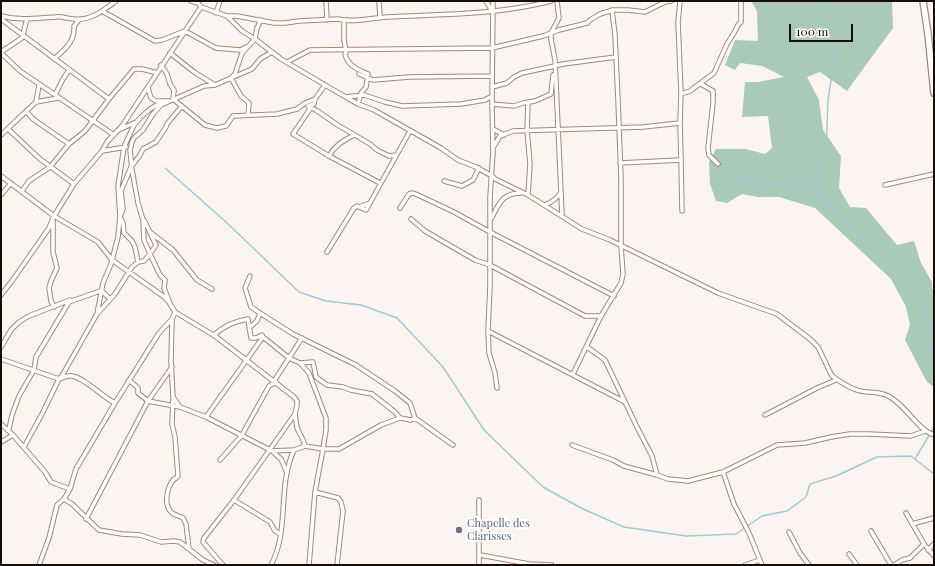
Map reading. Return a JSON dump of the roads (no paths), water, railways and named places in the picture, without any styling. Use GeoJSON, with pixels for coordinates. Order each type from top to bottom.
{"type":"FeatureCollection","features":[{"type":"Feature","properties":{"kind":"highway"},"geometry":{"type":"LineString","coordinates":[[923,1],[931,34],[934,93]]}},
{"type":"Feature","properties":{"kind":"street"},"geometry":{"type":"LineString","coordinates":[[1,18],[18,20],[56,17],[79,20],[102,12],[116,1]]}},
{"type":"Feature","properties":{"kind":"street"},"geometry":{"type":"LineString","coordinates":[[192,1],[216,13],[228,16],[285,23],[338,19],[344,21],[380,17],[492,11],[536,5],[551,1]]}},
{"type":"Feature","properties":{"kind":"street"},"geometry":{"type":"LineString","coordinates":[[216,13],[220,1]]}},
{"type":"Feature","properties":{"kind":"street"},"geometry":{"type":"LineString","coordinates":[[326,1],[327,20]]}},
{"type":"Feature","properties":{"kind":"street"},"geometry":{"type":"LineString","coordinates":[[379,1],[380,17]]}},
{"type":"Feature","properties":{"kind":"street"},"geometry":{"type":"LineString","coordinates":[[486,1],[492,11]]}},
{"type":"Feature","properties":{"kind":"street"},"geometry":{"type":"LineString","coordinates":[[493,1],[492,104],[494,147],[490,232],[488,331],[489,353],[495,373],[497,388]]}},
{"type":"Feature","properties":{"kind":"street"},"geometry":{"type":"LineString","coordinates":[[557,1],[559,18],[551,33],[550,39],[554,66],[562,215]]}},
{"type":"Feature","properties":{"kind":"street"},"geometry":{"type":"LineString","coordinates":[[287,62],[310,50],[492,48],[587,23],[600,14],[612,10],[645,12],[664,2],[670,1]]}},
{"type":"Feature","properties":{"kind":"street"},"geometry":{"type":"LineString","coordinates":[[680,1],[678,22],[681,94],[680,123],[682,211]]}},
{"type":"Feature","properties":{"kind":"street"},"geometry":{"type":"LineString","coordinates":[[681,94],[690,92],[714,73],[727,44],[741,22],[741,1]]}},
{"type":"Feature","properties":{"kind":"street"},"geometry":{"type":"LineString","coordinates":[[1,295],[12,282],[49,228],[53,218],[74,184],[102,151],[107,142],[118,130],[148,88],[185,31],[199,4]]}},
{"type":"Feature","properties":{"kind":"street"},"geometry":{"type":"LineString","coordinates":[[573,374],[601,316],[614,296],[623,274],[621,246],[619,127],[615,35],[612,10]]}},
{"type":"Feature","properties":{"kind":"street"},"geometry":{"type":"LineString","coordinates":[[102,12],[155,41],[162,40],[185,31]]}},
{"type":"Feature","properties":{"kind":"street"},"geometry":{"type":"LineString","coordinates":[[228,16],[242,31],[287,62],[325,85],[358,104],[374,110],[445,150],[458,160],[479,168],[495,179],[528,195],[582,229],[610,240],[718,293],[777,314],[810,339],[818,348],[832,376],[836,380],[857,390],[880,393],[889,396],[916,420],[925,431],[934,435]]}},
{"type":"Feature","properties":{"kind":"street"},"geometry":{"type":"LineString","coordinates":[[1,18],[109,99]]}},
{"type":"Feature","properties":{"kind":"street"},"geometry":{"type":"LineString","coordinates":[[27,19],[23,36],[20,40],[10,45],[1,53],[20,71],[39,85],[114,135]]}},
{"type":"Feature","properties":{"kind":"street"},"geometry":{"type":"LineString","coordinates":[[54,59],[67,47],[74,32],[74,26],[79,20]]}},
{"type":"Feature","properties":{"kind":"street"},"geometry":{"type":"LineString","coordinates":[[231,78],[235,74],[242,53],[255,39],[256,28],[261,20]]}},
{"type":"Feature","properties":{"kind":"street"},"geometry":{"type":"LineString","coordinates":[[344,21],[346,49],[345,57],[352,67],[368,74],[366,87],[360,95],[358,104]]}},
{"type":"Feature","properties":{"kind":"street"},"geometry":{"type":"LineString","coordinates":[[185,31],[216,48],[240,50],[248,47]]}},
{"type":"Feature","properties":{"kind":"street"},"geometry":{"type":"LineString","coordinates":[[24,447],[59,379],[97,314],[115,294],[132,266],[138,262],[144,261],[156,245],[138,203],[132,167],[131,146],[134,138],[143,130],[156,109],[161,105],[204,86],[215,85],[252,69],[260,59],[272,52]]}},
{"type":"Feature","properties":{"kind":"street"},"geometry":{"type":"LineString","coordinates":[[170,53],[194,72],[215,85]]}},
{"type":"Feature","properties":{"kind":"street"},"geometry":{"type":"LineString","coordinates":[[492,86],[507,83],[522,73],[554,66],[616,57]]}},
{"type":"Feature","properties":{"kind":"street"},"geometry":{"type":"LineString","coordinates":[[162,66],[174,90],[171,100]]}},
{"type":"Feature","properties":{"kind":"street"},"geometry":{"type":"LineString","coordinates":[[492,104],[509,107],[551,94],[554,66]]}},
{"type":"Feature","properties":{"kind":"street"},"geometry":{"type":"LineString","coordinates":[[22,191],[29,181],[50,167],[69,144],[85,131],[134,69],[142,69],[157,73]]}},
{"type":"Feature","properties":{"kind":"street"},"geometry":{"type":"LineString","coordinates":[[57,96],[62,80],[69,70]]}},
{"type":"Feature","properties":{"kind":"street"},"geometry":{"type":"LineString","coordinates":[[359,74],[373,80],[409,77],[492,76]]}},
{"type":"Feature","properties":{"kind":"street"},"geometry":{"type":"LineString","coordinates":[[231,78],[241,96],[249,103],[248,115]]}},
{"type":"Feature","properties":{"kind":"street"},"geometry":{"type":"LineString","coordinates":[[701,84],[712,91],[713,102],[708,148],[709,155],[718,164]]}},
{"type":"Feature","properties":{"kind":"street"},"geometry":{"type":"LineString","coordinates":[[36,102],[39,85]]}},
{"type":"Feature","properties":{"kind":"street"},"geometry":{"type":"LineString","coordinates":[[308,106],[314,104],[315,99],[325,85]]}},
{"type":"Feature","properties":{"kind":"street"},"geometry":{"type":"LineString","coordinates":[[148,88],[151,98],[156,101],[171,100],[182,106],[205,125],[217,128],[226,126],[233,116],[277,114],[297,109],[305,103],[315,99]]}},
{"type":"Feature","properties":{"kind":"street"},"geometry":{"type":"LineString","coordinates":[[346,97],[360,95],[402,106],[461,104],[485,100],[492,96]]}},
{"type":"Feature","properties":{"kind":"street"},"geometry":{"type":"LineString","coordinates":[[1,135],[36,102],[57,96]]}},
{"type":"Feature","properties":{"kind":"street"},"geometry":{"type":"LineString","coordinates":[[138,262],[135,247],[132,241],[124,233],[123,223],[118,210],[118,186],[124,147],[137,121],[150,109],[171,100]]}},
{"type":"Feature","properties":{"kind":"street"},"geometry":{"type":"LineString","coordinates":[[528,102],[527,130],[530,164],[528,195]]}},
{"type":"Feature","properties":{"kind":"street"},"geometry":{"type":"LineString","coordinates":[[97,314],[103,283],[112,260],[118,236],[120,217],[123,209],[121,191],[132,167],[143,149],[156,142],[167,124],[182,106]]}},
{"type":"Feature","properties":{"kind":"street"},"geometry":{"type":"LineString","coordinates":[[308,106],[389,156],[397,155]]}},
{"type":"Feature","properties":{"kind":"street"},"geometry":{"type":"LineString","coordinates":[[308,106],[310,109],[293,134],[329,156],[380,183]]}},
{"type":"Feature","properties":{"kind":"street"},"geometry":{"type":"LineString","coordinates":[[26,111],[44,127],[69,144]]}},
{"type":"Feature","properties":{"kind":"street"},"geometry":{"type":"LineString","coordinates":[[118,130],[137,121]]}},
{"type":"Feature","properties":{"kind":"street"},"geometry":{"type":"LineString","coordinates":[[494,147],[500,136],[513,131],[643,127],[680,123]]}},
{"type":"Feature","properties":{"kind":"street"},"geometry":{"type":"LineString","coordinates":[[8,129],[50,167],[74,184]]}},
{"type":"Feature","properties":{"kind":"street"},"geometry":{"type":"LineString","coordinates":[[493,129],[504,135]]}},
{"type":"Feature","properties":{"kind":"street"},"geometry":{"type":"LineString","coordinates":[[327,252],[354,208],[357,206],[366,210],[410,131]]}},
{"type":"Feature","properties":{"kind":"street"},"geometry":{"type":"LineString","coordinates":[[329,156],[337,144],[354,135]]}},
{"type":"Feature","properties":{"kind":"street"},"geometry":{"type":"LineString","coordinates":[[102,151],[131,146]]}},
{"type":"Feature","properties":{"kind":"street"},"geometry":{"type":"LineString","coordinates":[[620,163],[681,160]]}},
{"type":"Feature","properties":{"kind":"street"},"geometry":{"type":"LineString","coordinates":[[444,181],[462,186],[473,180],[479,168]]}},
{"type":"Feature","properties":{"kind":"street"},"geometry":{"type":"LineString","coordinates":[[885,185],[934,174]]}},
{"type":"Feature","properties":{"kind":"street"},"geometry":{"type":"LineString","coordinates":[[1,176],[22,191],[53,218],[98,242],[112,260],[128,273],[146,283],[169,302]]}},
{"type":"Feature","properties":{"kind":"street"},"geometry":{"type":"LineString","coordinates":[[1,195],[11,183]]}},
{"type":"Feature","properties":{"kind":"street"},"geometry":{"type":"LineString","coordinates":[[545,205],[558,197],[561,191]]}},
{"type":"Feature","properties":{"kind":"street"},"geometry":{"type":"LineString","coordinates":[[400,208],[409,194],[413,193],[454,212],[614,296]]}},
{"type":"Feature","properties":{"kind":"street"},"geometry":{"type":"LineString","coordinates":[[491,220],[500,201],[511,194],[523,193]]}},
{"type":"Feature","properties":{"kind":"street"},"geometry":{"type":"LineString","coordinates":[[53,218],[53,252],[57,268],[50,281],[49,288],[51,301],[54,307]]}},
{"type":"Feature","properties":{"kind":"street"},"geometry":{"type":"LineString","coordinates":[[411,219],[425,231],[474,260],[490,265],[585,316],[601,316]]}},
{"type":"Feature","properties":{"kind":"street"},"geometry":{"type":"LineString","coordinates":[[144,220],[144,240],[160,275],[165,280],[164,288],[169,302],[175,312],[214,335],[275,381],[297,401],[297,409],[295,414],[271,450],[203,540],[223,565]]}},
{"type":"Feature","properties":{"kind":"street"},"geometry":{"type":"LineString","coordinates":[[150,232],[173,250],[197,280],[212,289]]}},
{"type":"Feature","properties":{"kind":"street"},"geometry":{"type":"LineString","coordinates":[[250,276],[245,288],[252,307],[270,321],[356,365],[400,394],[410,403],[415,418],[453,444]]}},
{"type":"Feature","properties":{"kind":"street"},"geometry":{"type":"LineString","coordinates":[[1,347],[11,330],[19,322],[29,316],[97,291],[102,291],[110,299]]}},
{"type":"Feature","properties":{"kind":"street"},"geometry":{"type":"LineString","coordinates":[[8,429],[19,396],[34,370],[36,357],[70,300]]}},
{"type":"Feature","properties":{"kind":"street"},"geometry":{"type":"LineString","coordinates":[[39,565],[49,538],[57,505],[64,499],[70,489],[76,469],[114,403],[159,333],[172,319],[175,312]]}},
{"type":"Feature","properties":{"kind":"street"},"geometry":{"type":"LineString","coordinates":[[249,328],[257,321],[260,313]]}},
{"type":"Feature","properties":{"kind":"street"},"geometry":{"type":"LineString","coordinates":[[172,319],[174,406],[172,424],[175,437],[178,476],[173,480],[166,497],[170,511],[173,514],[183,518],[186,524],[189,549]]}},
{"type":"Feature","properties":{"kind":"street"},"geometry":{"type":"LineString","coordinates":[[214,335],[222,328],[235,321],[248,319],[251,338],[256,338],[262,335],[263,338],[289,358],[300,363],[309,373],[326,418],[326,430],[315,492],[309,565]]}},
{"type":"Feature","properties":{"kind":"street"},"geometry":{"type":"LineString","coordinates":[[488,331],[625,402]]}},
{"type":"Feature","properties":{"kind":"street"},"geometry":{"type":"LineString","coordinates":[[206,417],[263,338]]}},
{"type":"Feature","properties":{"kind":"street"},"geometry":{"type":"LineString","coordinates":[[220,460],[242,435],[269,386],[275,381],[302,338]]}},
{"type":"Feature","properties":{"kind":"street"},"geometry":{"type":"LineString","coordinates":[[587,347],[605,360],[652,456],[657,474]]}},
{"type":"Feature","properties":{"kind":"street"},"geometry":{"type":"LineString","coordinates":[[1,359],[59,379],[73,376],[86,382],[106,399],[114,403]]}},
{"type":"Feature","properties":{"kind":"street"},"geometry":{"type":"LineString","coordinates":[[300,363],[313,362],[316,377],[327,385],[372,394],[395,412],[400,418]]}},
{"type":"Feature","properties":{"kind":"street"},"geometry":{"type":"LineString","coordinates":[[86,518],[148,401],[172,367]]}},
{"type":"Feature","properties":{"kind":"street"},"geometry":{"type":"LineString","coordinates":[[129,380],[138,388],[138,393],[148,401],[180,407],[206,417],[271,450],[280,459],[287,475]]}},
{"type":"Feature","properties":{"kind":"street"},"geometry":{"type":"LineString","coordinates":[[765,415],[817,388],[836,380]]}},
{"type":"Feature","properties":{"kind":"street"},"geometry":{"type":"LineString","coordinates":[[173,398],[180,407]]}},
{"type":"Feature","properties":{"kind":"street"},"geometry":{"type":"LineString","coordinates":[[295,414],[297,428],[304,440],[305,446]]}},
{"type":"Feature","properties":{"kind":"street"},"geometry":{"type":"LineString","coordinates":[[271,450],[294,450],[305,446],[323,449],[339,449],[354,439],[381,425],[400,418],[411,420],[415,418]]}},
{"type":"Feature","properties":{"kind":"street"},"geometry":{"type":"LineString","coordinates":[[1,424],[8,429],[24,447],[53,484],[70,489]]}},
{"type":"Feature","properties":{"kind":"street"},"geometry":{"type":"LineString","coordinates":[[572,445],[613,460],[624,466],[657,474],[668,479],[688,481],[723,472],[779,444],[805,443],[850,434],[911,436],[925,431]]}},
{"type":"Feature","properties":{"kind":"street"},"geometry":{"type":"LineString","coordinates":[[1,442],[13,435]]}},
{"type":"Feature","properties":{"kind":"street"},"geometry":{"type":"LineString","coordinates":[[271,565],[277,549],[280,534],[288,467],[294,450]]}},
{"type":"Feature","properties":{"kind":"street"},"geometry":{"type":"LineString","coordinates":[[723,472],[734,504],[746,527],[762,565]]}},
{"type":"Feature","properties":{"kind":"street"},"geometry":{"type":"LineString","coordinates":[[315,492],[338,498],[341,502],[343,511],[337,565]]}},
{"type":"Feature","properties":{"kind":"street"},"geometry":{"type":"LineString","coordinates":[[64,499],[72,504],[99,530],[140,535],[162,542],[177,541],[206,562],[214,565]]}},
{"type":"Feature","properties":{"kind":"street"},"geometry":{"type":"LineString","coordinates":[[234,500],[270,522],[280,534]]}},
{"type":"Feature","properties":{"kind":"street"},"geometry":{"type":"LineString","coordinates":[[479,500],[479,565]]}},
{"type":"Feature","properties":{"kind":"street"},"geometry":{"type":"LineString","coordinates":[[906,513],[924,544],[934,556]]}},
{"type":"Feature","properties":{"kind":"street"},"geometry":{"type":"LineString","coordinates":[[912,524],[934,518]]}},
{"type":"Feature","properties":{"kind":"street"},"geometry":{"type":"LineString","coordinates":[[871,531],[893,565],[910,558],[924,544]]}},
{"type":"Feature","properties":{"kind":"street"},"geometry":{"type":"LineString","coordinates":[[789,532],[800,553],[809,565]]}},
{"type":"Feature","properties":{"kind":"street"},"geometry":{"type":"LineString","coordinates":[[928,550],[934,544]]}},
{"type":"Feature","properties":{"kind":"street"},"geometry":{"type":"LineString","coordinates":[[849,554],[857,565]]}},
{"type":"Feature","properties":{"kind":"street"},"geometry":{"type":"LineString","coordinates":[[480,555],[530,564],[552,565]]}},
{"type":"Feature","properties":{"kind":"street"},"geometry":{"type":"LineString","coordinates":[[745,565],[760,560]]}},
{"type":"Feature","properties":{"kind":"waterway"},"geometry":{"type":"LineString","coordinates":[[819,3],[823,36],[835,54],[828,100],[826,152],[817,168],[820,194]]}},
{"type":"Feature","properties":{"kind":"waterway"},"geometry":{"type":"LineString","coordinates":[[165,168],[226,222],[299,292],[326,301],[361,305],[397,318],[443,367],[484,430],[543,487],[583,509],[624,527],[686,536],[736,534],[762,516],[787,511],[806,497],[810,484],[836,476],[877,457],[911,456],[934,474]]}},
{"type":"Feature","properties":{"kind":"waterway"},"geometry":{"type":"LineString","coordinates":[[727,175],[804,189],[820,194],[845,222],[890,261],[925,305],[934,370]]}},
{"type":"Feature","properties":{"kind":"waterway"},"geometry":{"type":"LineString","coordinates":[[915,459],[934,427]]}},
{"type":"Feature","properties":{"kind":"place","name":"Chapelle des Clarisses"},"geometry":{"type":"Point","coordinates":[459,530]}}]}
